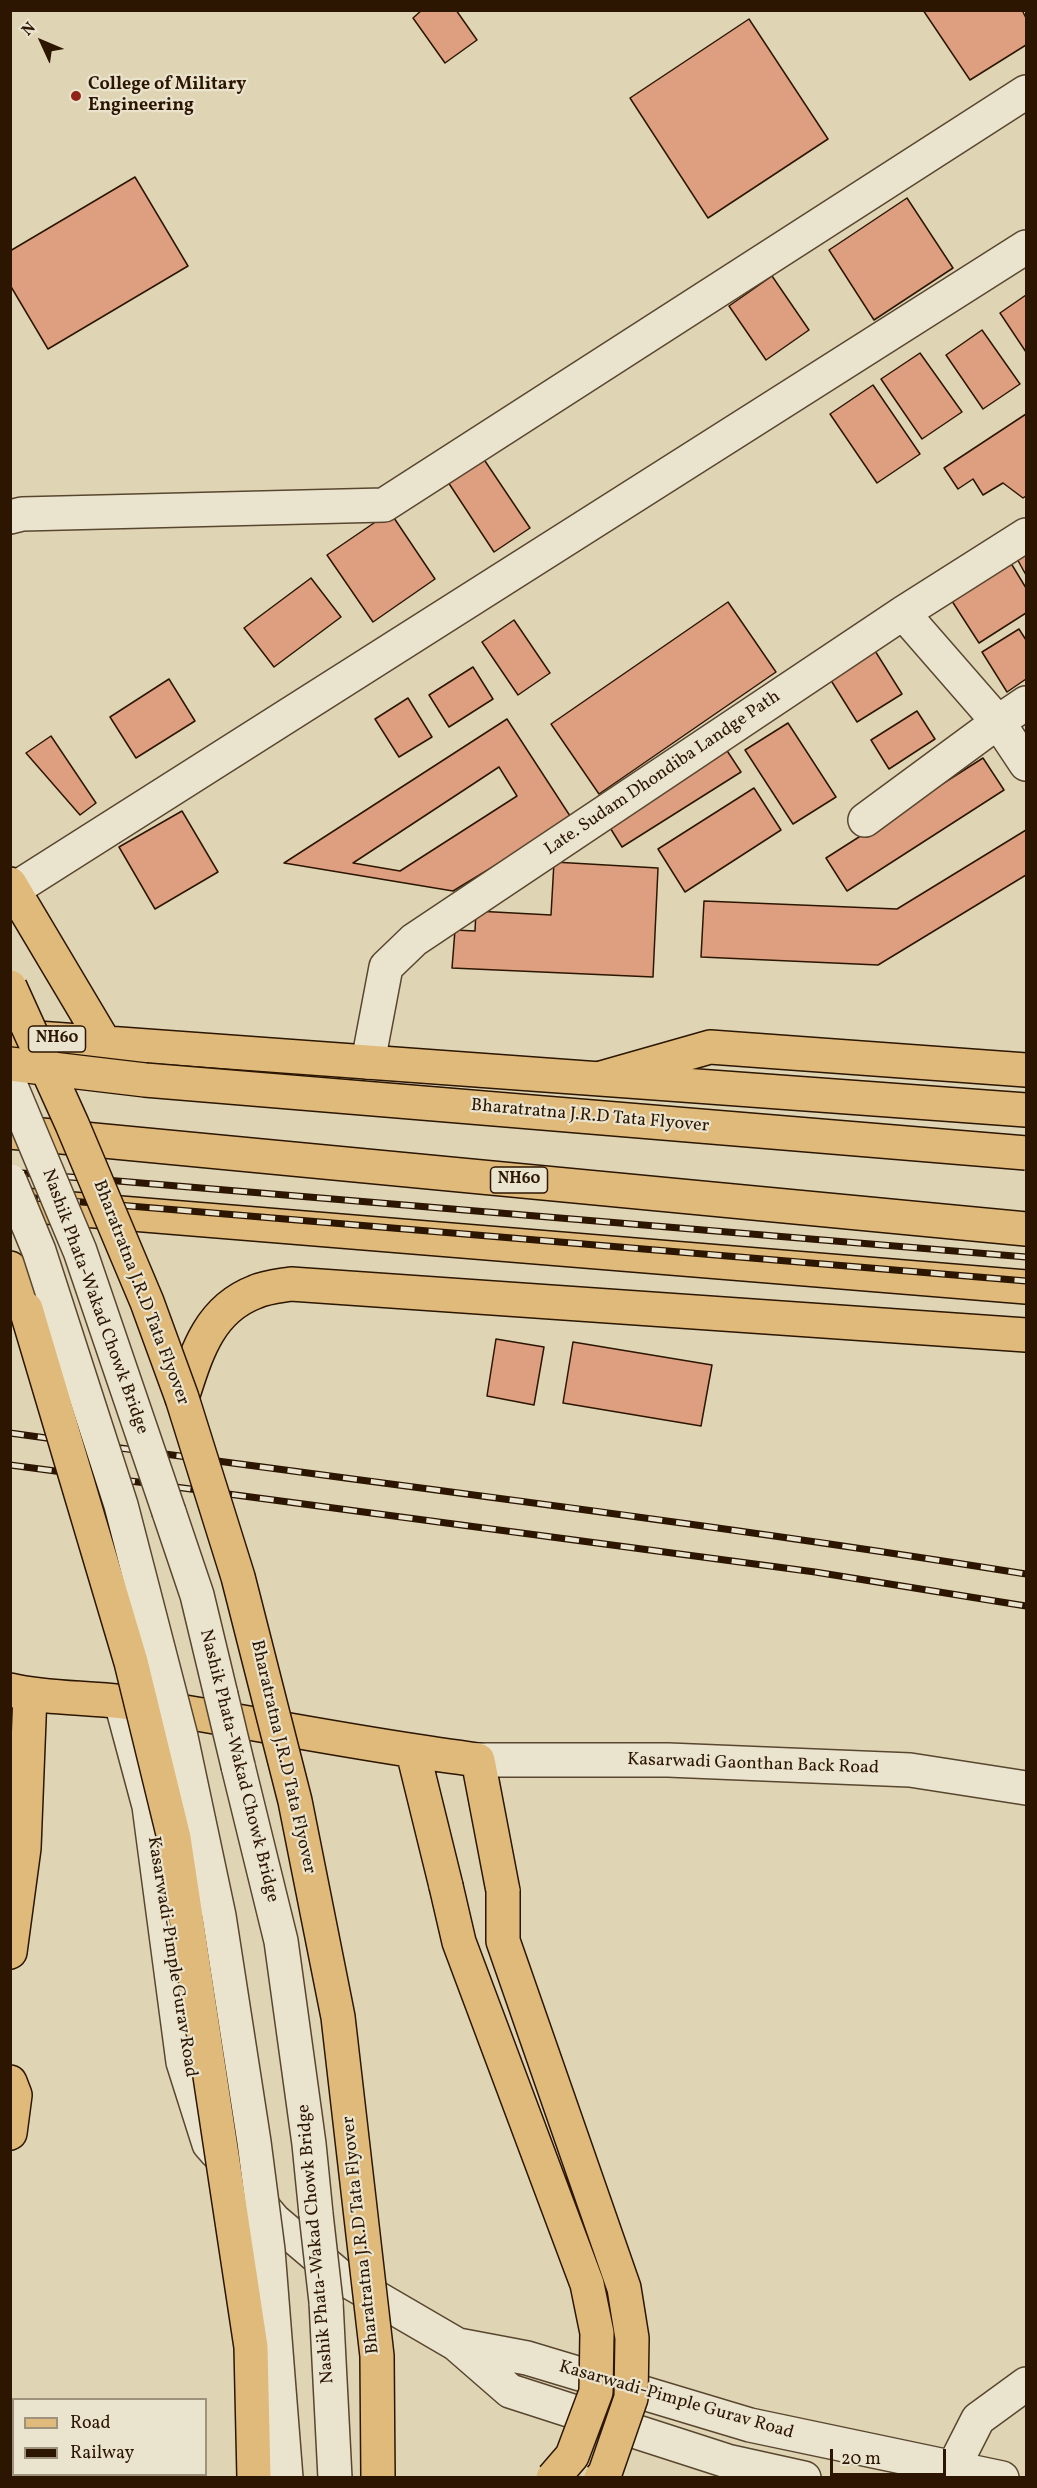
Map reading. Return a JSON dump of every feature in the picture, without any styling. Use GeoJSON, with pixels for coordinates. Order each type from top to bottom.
{"type":"FeatureCollection","features":[{"type":"Feature","properties":{"kind":"main road"},"geometry":{"type":"LineString","coordinates":[[12,890],[104,1042]]}},
{"type":"Feature","properties":{"kind":"main road","name":"Bharatratna J.R.D Tata Flyover"},"geometry":{"type":"LineString","coordinates":[[10,987],[72,1124],[147,1302],[182,1398],[238,1577],[295,1801],[338,2017],[376,2356],[378,2478]]}},
{"type":"Feature","properties":{"kind":"main road","name":"NH60"},"geometry":{"type":"LineString","coordinates":[[10,1036],[1026,1110]]}},
{"type":"Feature","properties":{"kind":"main road"},"geometry":{"type":"LineString","coordinates":[[599,1079],[710,1047],[1026,1070]]}},
{"type":"Feature","properties":{"kind":"main road","name":"Bharatratna J.R.D Tata Flyover"},"geometry":{"type":"LineString","coordinates":[[10,1064],[145,1080],[1026,1153]]}},
{"type":"Feature","properties":{"kind":"main road","name":"NH60"},"geometry":{"type":"LineString","coordinates":[[10,1132],[1026,1229]]}},
{"type":"Feature","properties":{"kind":"main road"},"geometry":{"type":"LineString","coordinates":[[10,1204],[1026,1287]]}},
{"type":"Feature","properties":{"kind":"main road"},"geometry":{"type":"LineString","coordinates":[[10,1268],[18,1304],[131,1662],[174,1838],[250,2347],[255,2478]]}},
{"type":"Feature","properties":{"kind":"main road"},"geometry":{"type":"LineString","coordinates":[[182,1398],[200,1345],[214,1323],[235,1301],[256,1291],[291,1284],[1026,1335]]}},
{"type":"Feature","properties":{"kind":"main road"},"geometry":{"type":"LineString","coordinates":[[10,1952],[24,1848],[20,1692],[121,1702],[414,1752],[478,1760],[503,1891],[503,1941],[624,2288],[632,2338],[631,2398],[605,2473],[601,2478]]}},
{"type":"Feature","properties":{"kind":"main road"},"geometry":{"type":"LineString","coordinates":[[414,1752],[459,1942],[587,2284],[597,2333],[597,2392],[572,2456],[553,2478]]}},
{"type":"Feature","properties":{"kind":"main road"},"geometry":{"type":"LineString","coordinates":[[10,2082],[15,2096],[10,2133]]}},
{"type":"Feature","properties":{"kind":"street"},"geometry":{"type":"LineString","coordinates":[[10,517],[22,514],[384,505],[1026,92]]}},
{"type":"Feature","properties":{"kind":"street"},"geometry":{"type":"LineString","coordinates":[[12,890],[1026,247]]}},
{"type":"Feature","properties":{"kind":"street","name":"Late. Sudam Dhondiba Landge Path"},"geometry":{"type":"LineString","coordinates":[[368,1062],[386,968],[414,940],[903,613],[1026,535]]}},
{"type":"Feature","properties":{"kind":"street"},"geometry":{"type":"LineString","coordinates":[[903,613],[998,722],[1026,764]]}},
{"type":"Feature","properties":{"kind":"street"},"geometry":{"type":"LineString","coordinates":[[866,820],[1026,703]]}},
{"type":"Feature","properties":{"kind":"street","name":"Nashik Phata-Wakad Chowk Bridge"},"geometry":{"type":"LineString","coordinates":[[10,1084],[80,1251],[197,1595],[281,1941],[309,2144],[326,2302],[335,2478]]}},
{"type":"Feature","properties":{"kind":"street","name":"Nashik Phata-Wakad Chowk Bridge"},"geometry":{"type":"LineString","coordinates":[[10,1181],[39,1251],[121,1505],[181,1737],[219,1916],[254,2142],[268,2250],[286,2478]]}},
{"type":"Feature","properties":{"kind":"street","name":"Kasarwadi-Pimple Gurav Road"},"geometry":{"type":"LineString","coordinates":[[121,1702],[149,1806],[183,2062],[208,2144],[274,2220],[341,2277],[456,2344],[510,2391],[727,2461],[804,2478]]}},
{"type":"Feature","properties":{"kind":"street","name":"Kasarwadi Gaonthan Back Road"},"geometry":{"type":"LineString","coordinates":[[478,1760],[668,1760],[910,1770],[1026,1788]]}},
{"type":"Feature","properties":{"kind":"street","name":"Kasarwadi-Pimple Gurav Road"},"geometry":{"type":"LineString","coordinates":[[456,2344],[526,2358],[750,2425],[950,2473],[1002,2478]]}},
{"type":"Feature","properties":{"kind":"street"},"geometry":{"type":"LineString","coordinates":[[950,2473],[978,2419],[1026,2384]]}},
{"type":"Feature","properties":{"kind":"building"},"geometry":{"type":"Polygon","coordinates":[[[422,10],[456,10],[477,40],[445,63],[413,18],[422,10]]]}},
{"type":"Feature","properties":{"kind":"building"},"geometry":{"type":"Polygon","coordinates":[[[923,10],[1022,10],[1026,18],[1026,45],[970,80],[923,10]]]}},
{"type":"Feature","properties":{"kind":"building"},"geometry":{"type":"Polygon","coordinates":[[[749,19],[828,139],[708,218],[630,98],[749,19]]]}},
{"type":"Feature","properties":{"kind":"building"},"geometry":{"type":"Polygon","coordinates":[[[135,177],[188,266],[48,349],[10,285],[10,251],[135,177]]]}},
{"type":"Feature","properties":{"kind":"building"},"geometry":{"type":"Polygon","coordinates":[[[907,198],[953,268],[874,320],[829,250],[907,198]]]}},
{"type":"Feature","properties":{"kind":"building"},"geometry":{"type":"Polygon","coordinates":[[[772,276],[809,330],[766,360],[729,306],[772,276]]]}},
{"type":"Feature","properties":{"kind":"building"},"geometry":{"type":"Polygon","coordinates":[[[1026,295],[1026,352],[1000,313],[1026,295]]]}},
{"type":"Feature","properties":{"kind":"building"},"geometry":{"type":"Polygon","coordinates":[[[982,330],[1020,384],[983,409],[946,355],[982,330]]]}},
{"type":"Feature","properties":{"kind":"building"},"geometry":{"type":"Polygon","coordinates":[[[920,353],[962,412],[922,439],[881,379],[920,353]]]}},
{"type":"Feature","properties":{"kind":"building"},"geometry":{"type":"Polygon","coordinates":[[[873,385],[920,454],[877,483],[830,414],[873,385]]]}},
{"type":"Feature","properties":{"kind":"building"},"geometry":{"type":"Polygon","coordinates":[[[1026,414],[1026,496],[1023,498],[1003,483],[983,495],[973,479],[958,489],[944,468],[1026,414]]]}},
{"type":"Feature","properties":{"kind":"building"},"geometry":{"type":"Polygon","coordinates":[[[483,458],[530,528],[494,552],[448,482],[483,458]]]}},
{"type":"Feature","properties":{"kind":"building"},"geometry":{"type":"Polygon","coordinates":[[[390,512],[435,579],[373,622],[327,555],[390,512]]]}},
{"type":"Feature","properties":{"kind":"building"},"geometry":{"type":"Polygon","coordinates":[[[1026,551],[1026,575],[1016,557],[1026,551]]]}},
{"type":"Feature","properties":{"kind":"building"},"geometry":{"type":"Polygon","coordinates":[[[1009,560],[1026,588],[1026,613],[979,643],[950,598],[1009,560]]]}},
{"type":"Feature","properties":{"kind":"building"},"geometry":{"type":"Polygon","coordinates":[[[311,578],[341,617],[274,667],[244,628],[311,578]]]}},
{"type":"Feature","properties":{"kind":"building"},"geometry":{"type":"Polygon","coordinates":[[[728,602],[776,672],[599,794],[551,724],[728,602]]]}},
{"type":"Feature","properties":{"kind":"building"},"geometry":{"type":"Polygon","coordinates":[[[514,620],[550,673],[518,695],[482,642],[514,620]]]}},
{"type":"Feature","properties":{"kind":"building"},"geometry":{"type":"Polygon","coordinates":[[[1019,629],[1026,640],[1026,679],[1007,692],[982,652],[1019,629]]]}},
{"type":"Feature","properties":{"kind":"building"},"geometry":{"type":"Polygon","coordinates":[[[872,646],[902,694],[857,722],[827,674],[872,646]]]}},
{"type":"Feature","properties":{"kind":"building"},"geometry":{"type":"Polygon","coordinates":[[[473,667],[493,699],[449,727],[429,695],[473,667]]]}},
{"type":"Feature","properties":{"kind":"building"},"geometry":{"type":"Polygon","coordinates":[[[169,679],[195,721],[136,758],[110,717],[169,679]]]}},
{"type":"Feature","properties":{"kind":"building"},"geometry":{"type":"Polygon","coordinates":[[[408,698],[432,737],[399,757],[375,719],[408,698]]]}},
{"type":"Feature","properties":{"kind":"building"},"geometry":{"type":"Polygon","coordinates":[[[917,711],[935,739],[889,769],[871,740],[917,711]]]}},
{"type":"Feature","properties":{"kind":"building"},"geometry":{"type":"Polygon","coordinates":[[[507,719],[572,819],[453,891],[284,863],[507,719]],[[499,767],[353,863],[400,871],[517,796],[499,767]]]}},
{"type":"Feature","properties":{"kind":"building"},"geometry":{"type":"Polygon","coordinates":[[[788,723],[836,797],[793,824],[745,750],[788,723]]]}},
{"type":"Feature","properties":{"kind":"building"},"geometry":{"type":"Polygon","coordinates":[[[51,736],[96,803],[80,815],[26,753],[51,736]]]}},
{"type":"Feature","properties":{"kind":"building"},"geometry":{"type":"Polygon","coordinates":[[[722,743],[741,772],[622,847],[604,818],[722,743]]]}},
{"type":"Feature","properties":{"kind":"building"},"geometry":{"type":"Polygon","coordinates":[[[983,758],[1004,790],[847,891],[826,858],[983,758]]]}},
{"type":"Feature","properties":{"kind":"building"},"geometry":{"type":"Polygon","coordinates":[[[754,788],[781,830],[685,892],[658,849],[754,788]]]}},
{"type":"Feature","properties":{"kind":"building"},"geometry":{"type":"Polygon","coordinates":[[[182,811],[218,872],[155,909],[119,847],[182,811]]]}},
{"type":"Feature","properties":{"kind":"building"},"geometry":{"type":"Polygon","coordinates":[[[1026,830],[1026,875],[878,965],[701,957],[704,901],[897,909],[1026,830]]]}},
{"type":"Feature","properties":{"kind":"building"},"geometry":{"type":"Polygon","coordinates":[[[554,862],[658,868],[653,977],[452,968],[455,930],[475,931],[476,911],[551,915],[554,862]]]}},
{"type":"Feature","properties":{"kind":"building"},"geometry":{"type":"Polygon","coordinates":[[[496,1339],[544,1347],[534,1405],[487,1396],[496,1339]]]}},
{"type":"Feature","properties":{"kind":"building"},"geometry":{"type":"Polygon","coordinates":[[[573,1342],[712,1365],[701,1426],[563,1403],[573,1342]]]}},
{"type":"Feature","properties":{"kind":"railway"},"geometry":{"type":"LineString","coordinates":[[10,1172],[1026,1257]]}},
{"type":"Feature","properties":{"kind":"railway"},"geometry":{"type":"LineString","coordinates":[[10,1196],[1026,1281]]}},
{"type":"Feature","properties":{"kind":"railway"},"geometry":{"type":"LineString","coordinates":[[10,1433],[646,1518],[1026,1574]]}},
{"type":"Feature","properties":{"kind":"railway"},"geometry":{"type":"LineString","coordinates":[[10,1465],[815,1572],[1026,1606]]}},
{"type":"Feature","properties":{"kind":"place","name":"College of Military Engineering"},"geometry":{"type":"Point","coordinates":[76,96]}}]}
